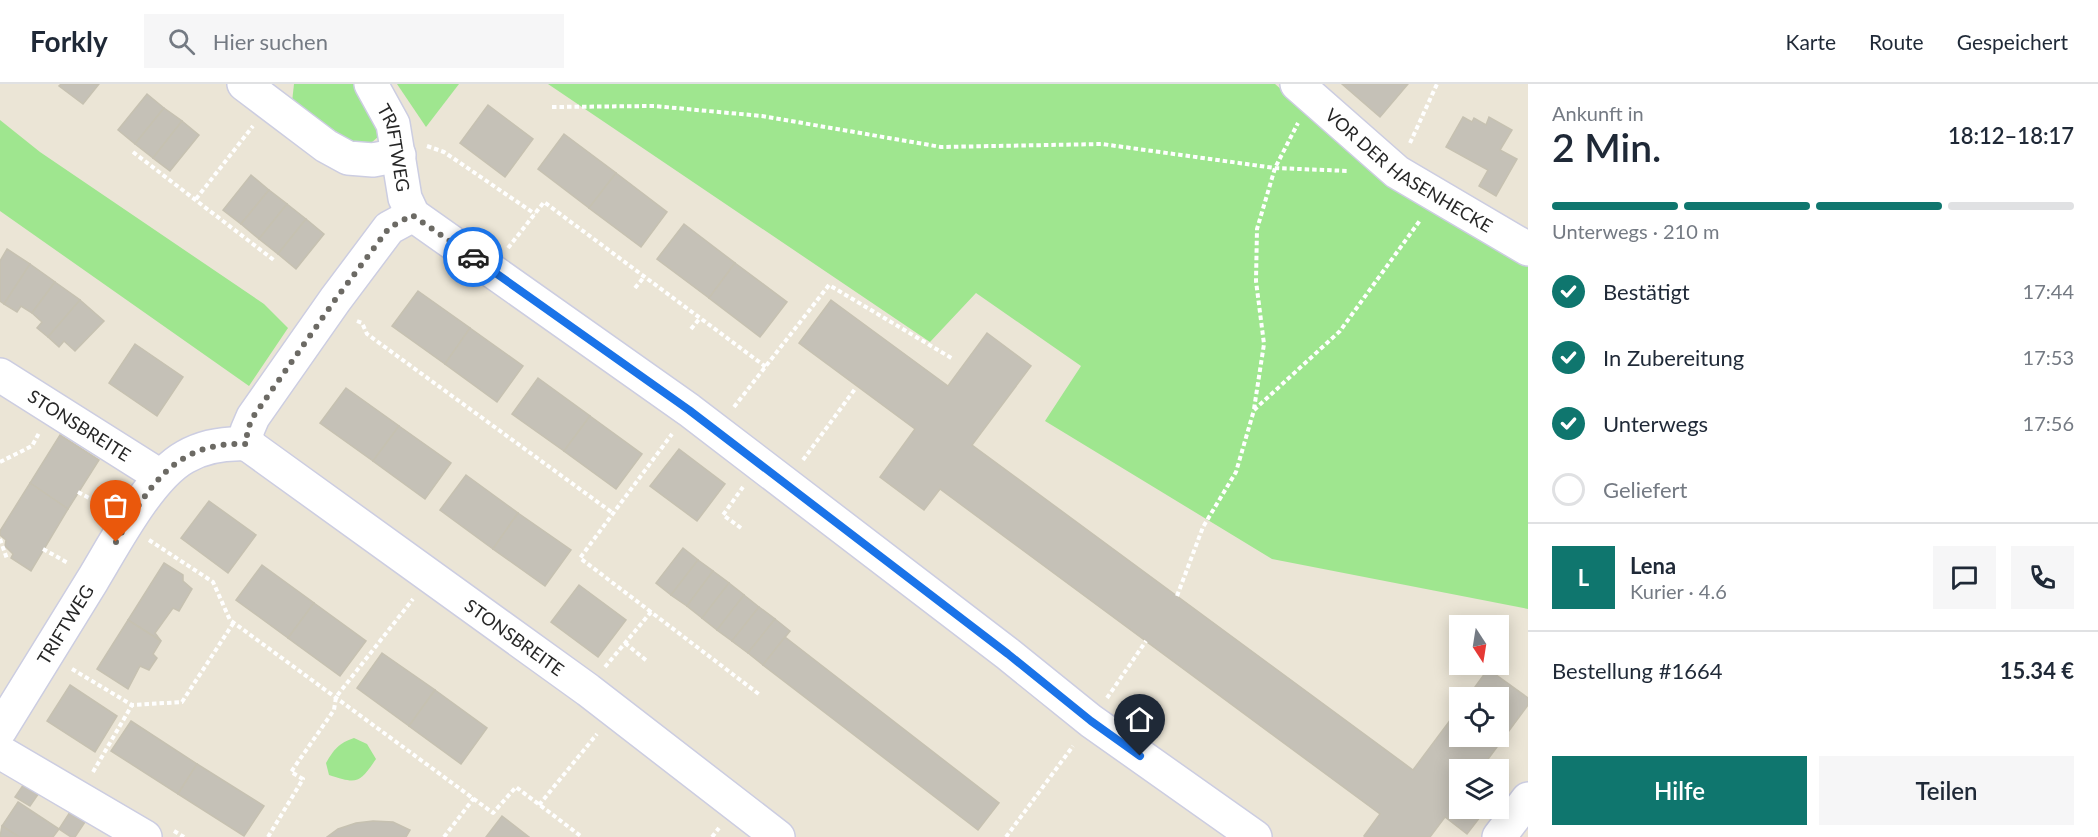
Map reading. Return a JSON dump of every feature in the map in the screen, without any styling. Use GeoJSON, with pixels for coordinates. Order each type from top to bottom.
{"type":"FeatureCollection","features":[{"type":"Feature","properties":{"kind":"street"},"geometry":{"type":"LineString","coordinates":[[244,84],[326,146],[348,158],[373,160],[411,151]]}},
{"type":"Feature","properties":{"kind":"street","name":"TRIFTWEG"},"geometry":{"type":"LineString","coordinates":[[0,730],[118,517],[160,476],[184,457],[207,447],[228,443],[247,444],[247,431],[253,417],[331,305],[389,228],[412,215],[405,198],[411,151],[371,84]]}},
{"type":"Feature","properties":{"kind":"street","name":"VOR DER HASENHECKE"},"geometry":{"type":"LineString","coordinates":[[1304,90],[1397,172],[1528,249]]}},
{"type":"Feature","properties":{"kind":"street"},"geometry":{"type":"LineString","coordinates":[[412,215],[689,410],[1091,721],[1255,837]]}},
{"type":"Feature","properties":{"kind":"street","name":"STONSBREITE"},"geometry":{"type":"LineString","coordinates":[[0,375],[160,476]]}},
{"type":"Feature","properties":{"kind":"street","name":"STONSBREITE"},"geometry":{"type":"LineString","coordinates":[[247,444],[588,690],[600,724],[778,837]]}},
{"type":"Feature","properties":{"kind":"street"},"geometry":{"type":"LineString","coordinates":[[0,752],[155,831]]}},
{"type":"Feature","properties":{"kind":"street"},"geometry":{"type":"LineString","coordinates":[[1499,837],[1528,799]]}},
{"type":"Feature","properties":{"kind":"path"},"geometry":{"type":"LineString","coordinates":[[1397,172],[1437,84]]}},
{"type":"Feature","properties":{"kind":"path"},"geometry":{"type":"LineString","coordinates":[[1177,596],[1203,527],[1236,472],[1254,410],[1264,344],[1256,281],[1257,229],[1275,168],[1304,90]]}},
{"type":"Feature","properties":{"kind":"path"},"geometry":{"type":"LineString","coordinates":[[196,199],[270,104]]}},
{"type":"Feature","properties":{"kind":"path"},"geometry":{"type":"LineString","coordinates":[[552,107],[654,106],[762,116],[941,147],[1102,144],[1275,168],[1353,171]]}},
{"type":"Feature","properties":{"kind":"path"},"geometry":{"type":"LineString","coordinates":[[411,151],[444,152],[535,214]]}},
{"type":"Feature","properties":{"kind":"path"},"geometry":{"type":"LineString","coordinates":[[133,152],[274,261]]}},
{"type":"Feature","properties":{"kind":"path"},"geometry":{"type":"LineString","coordinates":[[1254,410],[1340,332],[1437,196]]}},
{"type":"Feature","properties":{"kind":"path"},"geometry":{"type":"LineString","coordinates":[[491,270],[544,202],[766,367]]}},
{"type":"Feature","properties":{"kind":"path"},"geometry":{"type":"LineString","coordinates":[[584,241],[588,235]]}},
{"type":"Feature","properties":{"kind":"path"},"geometry":{"type":"LineString","coordinates":[[635,288],[644,277]]}},
{"type":"Feature","properties":{"kind":"path"},"geometry":{"type":"LineString","coordinates":[[716,430],[829,285],[953,359]]}},
{"type":"Feature","properties":{"kind":"path"},"geometry":{"type":"LineString","coordinates":[[331,305],[362,323],[367,334],[614,514]]}},
{"type":"Feature","properties":{"kind":"path"},"geometry":{"type":"LineString","coordinates":[[691,329],[700,318]]}},
{"type":"Feature","properties":{"kind":"path"},"geometry":{"type":"LineString","coordinates":[[786,483],[855,388]]}},
{"type":"Feature","properties":{"kind":"path"},"geometry":{"type":"LineString","coordinates":[[0,462],[32,446],[53,410]]}},
{"type":"Feature","properties":{"kind":"path"},"geometry":{"type":"LineString","coordinates":[[689,410],[580,558],[760,695]]}},
{"type":"Feature","properties":{"kind":"path"},"geometry":{"type":"LineString","coordinates":[[741,528],[723,515],[760,463]]}},
{"type":"Feature","properties":{"kind":"path"},"geometry":{"type":"LineString","coordinates":[[78,492],[213,582],[230,620],[493,813],[516,787],[582,837]]}},
{"type":"Feature","properties":{"kind":"path"},"geometry":{"type":"LineString","coordinates":[[0,539],[7,559]]}},
{"type":"Feature","properties":{"kind":"path"},"geometry":{"type":"LineString","coordinates":[[43,549],[72,566]]}},
{"type":"Feature","properties":{"kind":"path"},"geometry":{"type":"LineString","coordinates":[[588,690],[651,612]]}},
{"type":"Feature","properties":{"kind":"path"},"geometry":{"type":"LineString","coordinates":[[268,837],[303,779],[291,772],[334,710],[336,697],[399,616]]}},
{"type":"Feature","properties":{"kind":"path"},"geometry":{"type":"LineString","coordinates":[[65,665],[132,705],[182,702],[234,622]]}},
{"type":"Feature","properties":{"kind":"path"},"geometry":{"type":"LineString","coordinates":[[1006,837],[1146,641]]}},
{"type":"Feature","properties":{"kind":"path"},"geometry":{"type":"LineString","coordinates":[[625,643],[647,661]]}},
{"type":"Feature","properties":{"kind":"path"},"geometry":{"type":"LineString","coordinates":[[88,781],[132,705]]}},
{"type":"Feature","properties":{"kind":"path"},"geometry":{"type":"LineString","coordinates":[[539,805],[600,724]]}},
{"type":"Feature","properties":{"kind":"path"},"geometry":{"type":"LineString","coordinates":[[444,837],[474,798]]}},
{"type":"Feature","properties":{"kind":"path"},"geometry":{"type":"LineString","coordinates":[[718,829],[724,833]]}},
{"type":"Feature","properties":{"kind":"path"},"geometry":{"type":"LineString","coordinates":[[155,831],[184,837]]}},
{"type":"Feature","properties":{"kind":"green space"},"geometry":{"type":"Polygon","coordinates":[[[294,84],[358,84],[380,135],[370,144],[355,144],[292,102],[294,84]]]}},
{"type":"Feature","properties":{"kind":"green space"},"geometry":{"type":"Polygon","coordinates":[[[397,84],[459,84],[426,127],[397,84]]]}},
{"type":"Feature","properties":{"kind":"green space"},"geometry":{"type":"Polygon","coordinates":[[[548,84],[1275,84],[1401,193],[1528,262],[1528,609],[1272,559],[1045,421],[1081,366],[976,293],[930,342],[548,84]]]}},
{"type":"Feature","properties":{"kind":"green space"},"geometry":{"type":"Polygon","coordinates":[[[0,120],[40,152],[264,304],[288,328],[249,386],[0,211],[0,120]]]}},
{"type":"Feature","properties":{"kind":"green space"},"geometry":{"type":"Polygon","coordinates":[[[354,738],[367,744],[376,759],[357,780],[346,780],[329,775],[326,763],[332,754],[341,744],[354,738]]]}},
{"type":"Feature","properties":{"kind":"building"},"geometry":{"type":"Polygon","coordinates":[[[61,84],[99,84],[83,104],[59,86],[61,84]]]}},
{"type":"Feature","properties":{"kind":"building"},"geometry":{"type":"Polygon","coordinates":[[[1342,84],[1408,84],[1380,117],[1342,84]]]}},
{"type":"Feature","properties":{"kind":"building"},"geometry":{"type":"Polygon","coordinates":[[[147,94],[164,108],[135,144],[118,130],[147,94]]]}},
{"type":"Feature","properties":{"kind":"building"},"geometry":{"type":"Polygon","coordinates":[[[488,105],[533,139],[505,177],[460,143],[488,105]]]}},
{"type":"Feature","properties":{"kind":"building"},"geometry":{"type":"Polygon","coordinates":[[[164,108],[182,121],[153,158],[135,144],[164,108]]]}},
{"type":"Feature","properties":{"kind":"building"},"geometry":{"type":"Polygon","coordinates":[[[1463,117],[1472,122],[1474,118],[1486,125],[1489,117],[1512,130],[1500,150],[1517,159],[1496,196],[1479,186],[1488,170],[1446,147],[1463,117]]]}},
{"type":"Feature","properties":{"kind":"building"},"geometry":{"type":"Polygon","coordinates":[[[182,121],[199,135],[170,171],[153,158],[182,121]]]}},
{"type":"Feature","properties":{"kind":"building"},"geometry":{"type":"Polygon","coordinates":[[[564,134],[616,173],[589,208],[538,169],[564,134]]]}},
{"type":"Feature","properties":{"kind":"building"},"geometry":{"type":"Polygon","coordinates":[[[616,173],[667,212],[641,247],[589,208],[616,173]]]}},
{"type":"Feature","properties":{"kind":"building"},"geometry":{"type":"Polygon","coordinates":[[[251,175],[269,190],[241,224],[223,210],[251,175]]]}},
{"type":"Feature","properties":{"kind":"building"},"geometry":{"type":"Polygon","coordinates":[[[269,190],[287,204],[259,239],[241,224],[269,190]]]}},
{"type":"Feature","properties":{"kind":"building"},"geometry":{"type":"Polygon","coordinates":[[[287,204],[306,219],[278,254],[259,239],[287,204]]]}},
{"type":"Feature","properties":{"kind":"building"},"geometry":{"type":"Polygon","coordinates":[[[306,219],[324,234],[296,269],[278,254],[306,219]]]}},
{"type":"Feature","properties":{"kind":"building"},"geometry":{"type":"Polygon","coordinates":[[[684,224],[735,263],[709,298],[657,259],[684,224]]]}},
{"type":"Feature","properties":{"kind":"building"},"geometry":{"type":"Polygon","coordinates":[[[7,249],[30,264],[4,304],[0,301],[0,261],[7,249]]]}},
{"type":"Feature","properties":{"kind":"building"},"geometry":{"type":"Polygon","coordinates":[[[735,263],[787,302],[760,337],[709,298],[735,263]]]}},
{"type":"Feature","properties":{"kind":"building"},"geometry":{"type":"Polygon","coordinates":[[[30,264],[55,282],[32,313],[21,306],[17,312],[4,304],[30,264]]]}},
{"type":"Feature","properties":{"kind":"building"},"geometry":{"type":"Polygon","coordinates":[[[55,282],[80,300],[48,337],[37,328],[42,322],[32,313],[55,282]]]}},
{"type":"Feature","properties":{"kind":"building"},"geometry":{"type":"Polygon","coordinates":[[[418,291],[470,328],[445,364],[392,326],[418,291]]]}},
{"type":"Feature","properties":{"kind":"building"},"geometry":{"type":"Polygon","coordinates":[[[80,300],[104,321],[75,351],[64,341],[59,347],[48,337],[80,300]]]}},
{"type":"Feature","properties":{"kind":"building"},"geometry":{"type":"Polygon","coordinates":[[[831,300],[948,386],[987,333],[1031,366],[972,445],[1413,770],[1449,722],[1449,747],[1497,747],[1488,759],[1449,759],[1449,819],[1479,819],[1467,834],[1445,817],[1430,837],[1365,837],[1380,814],[940,489],[924,510],[880,477],[915,429],[799,343],[831,300]]]}},
{"type":"Feature","properties":{"kind":"building"},"geometry":{"type":"Polygon","coordinates":[[[470,328],[523,366],[497,402],[445,364],[470,328]]]}},
{"type":"Feature","properties":{"kind":"building"},"geometry":{"type":"Polygon","coordinates":[[[135,344],[183,377],[157,416],[109,383],[135,344]]]}},
{"type":"Feature","properties":{"kind":"building"},"geometry":{"type":"Polygon","coordinates":[[[538,378],[590,416],[564,451],[512,414],[538,378]]]}},
{"type":"Feature","properties":{"kind":"building"},"geometry":{"type":"Polygon","coordinates":[[[346,388],[399,426],[373,461],[320,423],[346,388]]]}},
{"type":"Feature","properties":{"kind":"building"},"geometry":{"type":"Polygon","coordinates":[[[590,416],[642,454],[616,489],[564,451],[590,416]]]}},
{"type":"Feature","properties":{"kind":"building"},"geometry":{"type":"Polygon","coordinates":[[[399,426],[451,463],[425,499],[373,461],[399,426]]]}},
{"type":"Feature","properties":{"kind":"building"},"geometry":{"type":"Polygon","coordinates":[[[60,435],[99,460],[68,509],[30,483],[60,435]]]}},
{"type":"Feature","properties":{"kind":"building"},"geometry":{"type":"Polygon","coordinates":[[[679,449],[725,484],[697,521],[650,486],[679,449]]]}},
{"type":"Feature","properties":{"kind":"building"},"geometry":{"type":"Polygon","coordinates":[[[466,475],[518,513],[493,549],[440,510],[466,475]]]}},
{"type":"Feature","properties":{"kind":"building"},"geometry":{"type":"Polygon","coordinates":[[[30,483],[68,509],[31,571],[11,558],[13,554],[5,546],[6,540],[0,535],[0,531],[30,483]]]}},
{"type":"Feature","properties":{"kind":"building"},"geometry":{"type":"Polygon","coordinates":[[[209,501],[256,535],[228,573],[181,538],[209,501]]]}},
{"type":"Feature","properties":{"kind":"building"},"geometry":{"type":"Polygon","coordinates":[[[518,513],[571,550],[545,586],[493,549],[518,513]]]}},
{"type":"Feature","properties":{"kind":"building"},"geometry":{"type":"Polygon","coordinates":[[[683,548],[698,560],[671,595],[656,583],[683,548]]]}},
{"type":"Feature","properties":{"kind":"building"},"geometry":{"type":"Polygon","coordinates":[[[698,560],[713,571],[687,606],[671,595],[698,560]]]}},
{"type":"Feature","properties":{"kind":"building"},"geometry":{"type":"Polygon","coordinates":[[[164,563],[183,575],[183,581],[192,589],[179,611],[173,608],[155,633],[161,641],[128,620],[164,563]]]}},
{"type":"Feature","properties":{"kind":"building"},"geometry":{"type":"Polygon","coordinates":[[[262,565],[314,603],[288,638],[236,600],[262,565]]]}},
{"type":"Feature","properties":{"kind":"building"},"geometry":{"type":"Polygon","coordinates":[[[713,571],[729,583],[702,618],[687,606],[713,571]]]}},
{"type":"Feature","properties":{"kind":"building"},"geometry":{"type":"Polygon","coordinates":[[[729,583],[744,595],[717,630],[702,618],[729,583]]]}},
{"type":"Feature","properties":{"kind":"building"},"geometry":{"type":"Polygon","coordinates":[[[579,585],[626,620],[598,657],[551,622],[579,585]]]}},
{"type":"Feature","properties":{"kind":"building"},"geometry":{"type":"Polygon","coordinates":[[[744,595],[759,607],[732,641],[717,630],[744,595]]]}},
{"type":"Feature","properties":{"kind":"building"},"geometry":{"type":"Polygon","coordinates":[[[314,603],[366,641],[340,676],[288,638],[314,603]]]}},
{"type":"Feature","properties":{"kind":"building"},"geometry":{"type":"Polygon","coordinates":[[[759,607],[775,619],[748,653],[732,641],[759,607]]]}},
{"type":"Feature","properties":{"kind":"building"},"geometry":{"type":"Polygon","coordinates":[[[775,619],[790,631],[763,665],[748,653],[775,619]]]}},
{"type":"Feature","properties":{"kind":"building"},"geometry":{"type":"Polygon","coordinates":[[[128,620],[161,641],[153,654],[157,658],[149,670],[140,666],[128,689],[97,669],[128,620]]]}},
{"type":"Feature","properties":{"kind":"building"},"geometry":{"type":"Polygon","coordinates":[[[785,637],[999,803],[978,830],[763,665],[785,637]]]}},
{"type":"Feature","properties":{"kind":"building"},"geometry":{"type":"Polygon","coordinates":[[[382,653],[435,690],[409,726],[357,688],[382,653]]]}},
{"type":"Feature","properties":{"kind":"building"},"geometry":{"type":"Polygon","coordinates":[[[1484,675],[1496,675],[1528,698],[1528,705],[1509,731],[1509,687],[1475,687],[1484,675]]]}},
{"type":"Feature","properties":{"kind":"building"},"geometry":{"type":"Polygon","coordinates":[[[70,685],[117,716],[95,752],[47,721],[70,685]]]}},
{"type":"Feature","properties":{"kind":"building"},"geometry":{"type":"Polygon","coordinates":[[[435,690],[487,728],[461,764],[409,726],[435,690]]]}},
{"type":"Feature","properties":{"kind":"building"},"geometry":{"type":"Polygon","coordinates":[[[131,721],[197,764],[178,794],[111,751],[131,721]]]}},
{"type":"Feature","properties":{"kind":"building"},"geometry":{"type":"Polygon","coordinates":[[[197,764],[264,806],[244,836],[178,794],[197,764]]]}},
{"type":"Feature","properties":{"kind":"building"},"geometry":{"type":"Polygon","coordinates":[[[26,781],[41,790],[30,806],[15,797],[26,781]]]}},
{"type":"Feature","properties":{"kind":"building"},"geometry":{"type":"Polygon","coordinates":[[[18,802],[59,829],[53,837],[19,837],[2,826],[18,802]]]}},
{"type":"Feature","properties":{"kind":"building"},"geometry":{"type":"Polygon","coordinates":[[[70,812],[85,822],[75,837],[59,829],[70,812]]]}},
{"type":"Feature","properties":{"kind":"building"},"geometry":{"type":"Polygon","coordinates":[[[502,816],[529,837],[486,837],[502,816]]]}},
{"type":"Feature","properties":{"kind":"building"},"geometry":{"type":"Polygon","coordinates":[[[393,822],[410,830],[406,837],[327,837],[338,829],[356,823],[393,822]]]}},
{"type":"Feature","properties":{"kind":"building"},"geometry":{"type":"Polygon","coordinates":[[[2,826],[19,837],[0,837],[2,826]]]}},
{"type":"Feature","properties":{"kind":"way so far"},"geometry":{"type":"LineString","coordinates":[[116,542],[160,476],[184,457],[207,447],[228,443],[247,444],[247,431],[253,417],[389,228],[412,215],[473,257]]}},
{"type":"Feature","properties":{"kind":"route"},"geometry":{"type":"LineString","coordinates":[[473,257],[652,382],[1008,654],[1091,721],[1140,756]]}}]}
